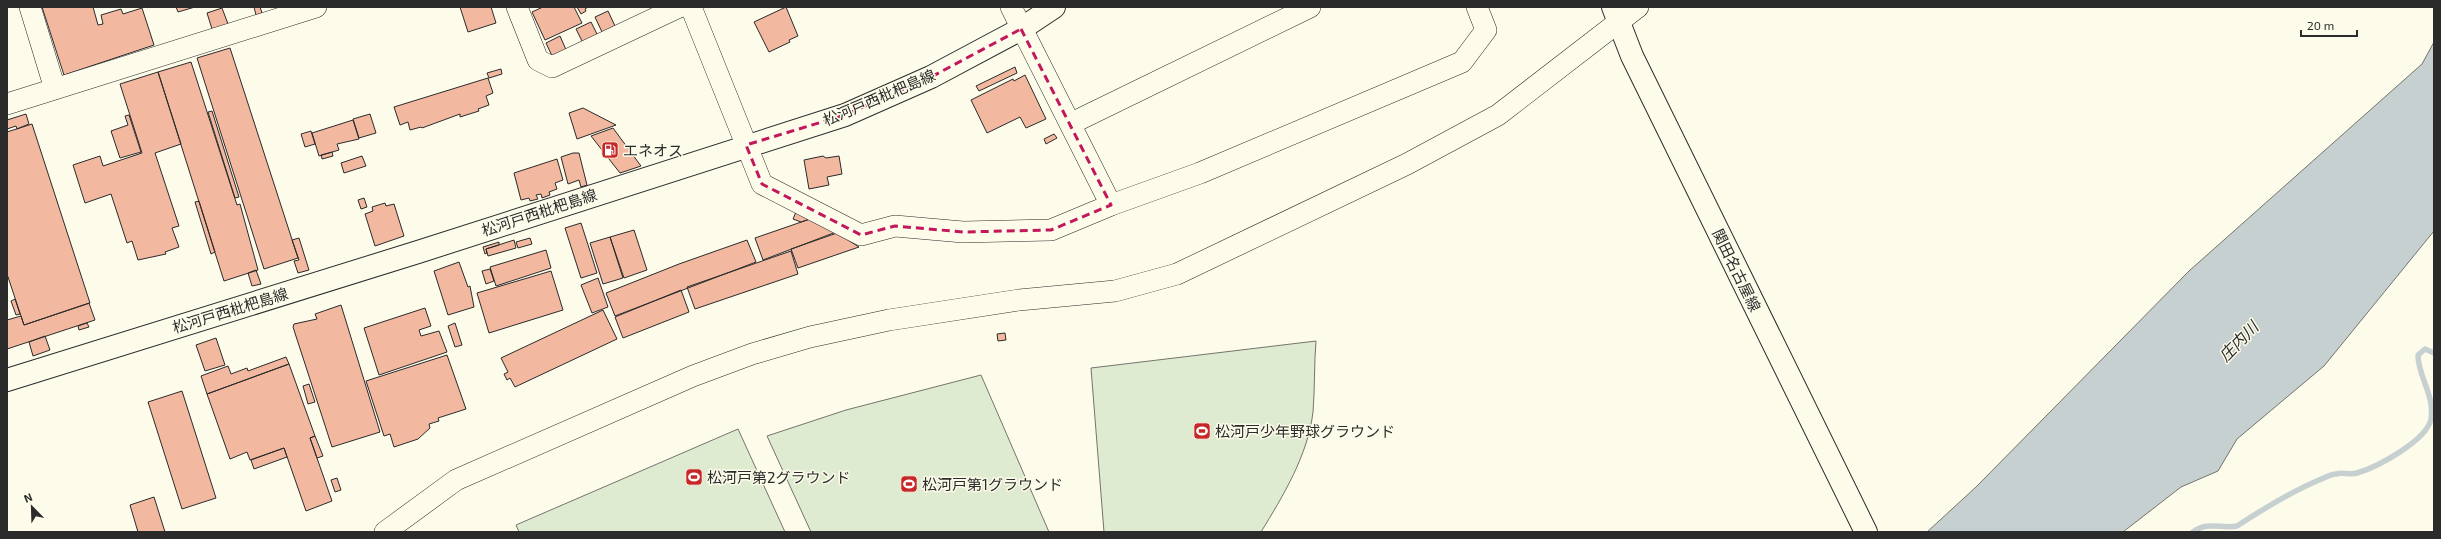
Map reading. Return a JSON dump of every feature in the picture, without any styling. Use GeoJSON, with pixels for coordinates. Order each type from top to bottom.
{"type":"FeatureCollection","features":[{"type":"Feature","properties":{"kind":"main road","name":"松河戸西枇杷島線"},"geometry":{"type":"LineString","coordinates":[[7,380],[418,252],[845,114],[931,77],[1022,28],[1054,7]]}},
{"type":"Feature","properties":{"kind":"main road","name":"関田名古屋線"},"geometry":{"type":"LineString","coordinates":[[1615,14],[1632,56],[1866,532]]}},
{"type":"Feature","properties":{"kind":"street"},"geometry":{"type":"LineString","coordinates":[[30,7],[55,89]]}},
{"type":"Feature","properties":{"kind":"street"},"geometry":{"type":"LineString","coordinates":[[7,104],[316,7]]}},
{"type":"Feature","properties":{"kind":"street"},"geometry":{"type":"LineString","coordinates":[[517,7],[538,60],[552,66],[679,7]]}},
{"type":"Feature","properties":{"kind":"street"},"geometry":{"type":"LineString","coordinates":[[691,7],[762,184],[861,235],[895,226],[963,232],[1051,230],[1111,205],[1200,173],[1462,62],[1486,30],[1477,7]]}},
{"type":"Feature","properties":{"kind":"street"},"geometry":{"type":"LineString","coordinates":[[1011,7],[1072,123],[1111,205]]}},
{"type":"Feature","properties":{"kind":"street"},"geometry":{"type":"LineString","coordinates":[[1072,123],[1310,7]]}},
{"type":"Feature","properties":{"kind":"street"},"geometry":{"type":"LineString","coordinates":[[385,532],[456,480],[693,376],[752,354],[810,337],[889,320],[1019,300],[1115,291],[1177,274],[1407,164],[1498,115],[1615,14],[1638,7]]}},
{"type":"Feature","properties":{"kind":"highlighted area"},"geometry":{"type":"Polygon","coordinates":[[[1021,29],[1111,205],[1051,230],[963,232],[895,226],[861,235],[762,184],[746,145],[845,115],[931,77],[1021,29]]]}},
{"type":"Feature","properties":{"kind":"green space","name":"松河戸少年野球グラウンド"},"geometry":{"type":"Polygon","coordinates":[[[1316,341],[1313,412],[1306,444],[1286,490],[1261,532],[1104,532],[1091,368],[1316,341]]]}},
{"type":"Feature","properties":{"kind":"green space","name":"松河戸第1グラウンド"},"geometry":{"type":"Polygon","coordinates":[[[981,375],[1049,532],[811,532],[767,436],[846,410],[981,375]]]}},
{"type":"Feature","properties":{"kind":"green space","name":"松河戸第2グラウンド"},"geometry":{"type":"Polygon","coordinates":[[[738,429],[785,532],[519,532],[516,525],[738,429]]]}},
{"type":"Feature","properties":{"kind":"water","name":"庄内川"},"geometry":{"type":"Polygon","coordinates":[[[2434,42],[2434,231],[2324,366],[2237,439],[2218,471],[2181,487],[2123,532],[1927,532],[1976,487],[2189,271],[2422,64],[2434,42]]]}},
{"type":"Feature","properties":{"kind":"building"},"geometry":{"type":"Polygon","coordinates":[[[42,7],[93,7],[98,25],[103,24],[101,15],[121,9],[123,14],[142,8],[154,45],[64,75],[42,7]]]}},
{"type":"Feature","properties":{"kind":"building"},"geometry":{"type":"Polygon","coordinates":[[[176,7],[195,7],[178,12],[176,7]]]}},
{"type":"Feature","properties":{"kind":"building"},"geometry":{"type":"Polygon","coordinates":[[[254,7],[260,7],[262,13],[256,15],[254,7]]]}},
{"type":"Feature","properties":{"kind":"building"},"geometry":{"type":"Polygon","coordinates":[[[460,7],[491,7],[496,23],[468,32],[460,7]]]}},
{"type":"Feature","properties":{"kind":"building"},"geometry":{"type":"Polygon","coordinates":[[[543,7],[574,7],[582,23],[545,40],[532,12],[543,7]]]}},
{"type":"Feature","properties":{"kind":"building"},"geometry":{"type":"Polygon","coordinates":[[[577,7],[588,7],[585,9],[586,11],[581,14],[577,7]]]}},
{"type":"Feature","properties":{"kind":"building"},"geometry":{"type":"Polygon","coordinates":[[[786,7],[798,36],[789,40],[790,42],[769,52],[754,22],[786,7]]]}},
{"type":"Feature","properties":{"kind":"building"},"geometry":{"type":"Polygon","coordinates":[[[222,8],[228,24],[212,29],[207,13],[222,8]]]}},
{"type":"Feature","properties":{"kind":"building"},"geometry":{"type":"Polygon","coordinates":[[[608,11],[615,26],[602,32],[595,17],[608,11]]]}},
{"type":"Feature","properties":{"kind":"building"},"geometry":{"type":"Polygon","coordinates":[[[591,22],[598,36],[583,43],[576,29],[591,22]]]}},
{"type":"Feature","properties":{"kind":"building"},"geometry":{"type":"Polygon","coordinates":[[[560,36],[567,52],[553,58],[546,43],[560,36]]]}},
{"type":"Feature","properties":{"kind":"building"},"geometry":{"type":"Polygon","coordinates":[[[230,48],[298,258],[264,269],[197,58],[230,48]]]}},
{"type":"Feature","properties":{"kind":"building"},"geometry":{"type":"Polygon","coordinates":[[[191,62],[237,205],[240,204],[258,270],[224,281],[158,72],[191,62]]]}},
{"type":"Feature","properties":{"kind":"building"},"geometry":{"type":"Polygon","coordinates":[[[1015,67],[1017,73],[979,91],[976,86],[1015,67]]]}},
{"type":"Feature","properties":{"kind":"building"},"geometry":{"type":"Polygon","coordinates":[[[501,69],[502,74],[489,78],[487,73],[501,69]]]}},
{"type":"Feature","properties":{"kind":"building"},"geometry":{"type":"Polygon","coordinates":[[[158,72],[181,144],[155,153],[179,226],[172,228],[179,247],[165,252],[166,254],[138,260],[132,241],[127,243],[111,194],[85,203],[73,165],[100,156],[103,166],[142,153],[120,84],[158,72]]]}},
{"type":"Feature","properties":{"kind":"building"},"geometry":{"type":"Polygon","coordinates":[[[1025,75],[1046,119],[1026,128],[1020,117],[987,133],[971,100],[1013,79],[1014,81],[1025,75]]]}},
{"type":"Feature","properties":{"kind":"building"},"geometry":{"type":"Polygon","coordinates":[[[488,78],[493,93],[486,96],[489,105],[478,109],[479,111],[460,117],[460,114],[422,128],[410,130],[408,122],[400,125],[394,107],[488,78]]]}},
{"type":"Feature","properties":{"kind":"building"},"geometry":{"type":"Polygon","coordinates":[[[583,108],[616,125],[577,139],[569,113],[583,108]]]}},
{"type":"Feature","properties":{"kind":"building"},"geometry":{"type":"Polygon","coordinates":[[[212,111],[239,197],[235,198],[208,112],[212,111]]]}},
{"type":"Feature","properties":{"kind":"building"},"geometry":{"type":"Polygon","coordinates":[[[26,114],[29,124],[17,129],[16,126],[7,129],[7,120],[26,114]]]}},
{"type":"Feature","properties":{"kind":"building"},"geometry":{"type":"Polygon","coordinates":[[[370,114],[376,133],[359,138],[353,119],[370,114]]]}},
{"type":"Feature","properties":{"kind":"building"},"geometry":{"type":"Polygon","coordinates":[[[129,115],[141,152],[120,158],[111,131],[128,125],[125,116],[129,115]]]}},
{"type":"Feature","properties":{"kind":"building"},"geometry":{"type":"Polygon","coordinates":[[[353,120],[359,139],[337,144],[339,150],[319,156],[312,133],[353,120]]]}},
{"type":"Feature","properties":{"kind":"building"},"geometry":{"type":"Polygon","coordinates":[[[32,124],[90,303],[24,325],[7,274],[7,132],[32,124]]]}},
{"type":"Feature","properties":{"kind":"building"},"geometry":{"type":"Polygon","coordinates":[[[613,128],[641,166],[620,173],[591,136],[613,128]]]}},
{"type":"Feature","properties":{"kind":"building"},"geometry":{"type":"Polygon","coordinates":[[[311,131],[315,144],[305,147],[301,134],[311,131]]]}},
{"type":"Feature","properties":{"kind":"building"},"geometry":{"type":"Polygon","coordinates":[[[1054,134],[1057,138],[1046,144],[1044,139],[1054,134]]]}},
{"type":"Feature","properties":{"kind":"building"},"geometry":{"type":"Polygon","coordinates":[[[332,152],[333,156],[322,159],[321,155],[332,152]]]}},
{"type":"Feature","properties":{"kind":"building"},"geometry":{"type":"Polygon","coordinates":[[[573,153],[579,153],[587,185],[581,187],[579,180],[568,184],[561,157],[573,153]]]}},
{"type":"Feature","properties":{"kind":"building"},"geometry":{"type":"Polygon","coordinates":[[[362,156],[366,166],[344,173],[341,163],[362,156]]]}},
{"type":"Feature","properties":{"kind":"building"},"geometry":{"type":"Polygon","coordinates":[[[823,156],[826,158],[839,156],[842,174],[827,177],[829,185],[809,189],[804,160],[823,156]]]}},
{"type":"Feature","properties":{"kind":"building"},"geometry":{"type":"Polygon","coordinates":[[[557,159],[563,180],[555,183],[557,189],[549,192],[550,195],[542,198],[541,194],[536,195],[538,199],[530,201],[529,198],[521,200],[514,173],[557,159]]]}},
{"type":"Feature","properties":{"kind":"building"},"geometry":{"type":"Polygon","coordinates":[[[364,198],[367,207],[361,209],[358,200],[364,198]]]}},
{"type":"Feature","properties":{"kind":"building"},"geometry":{"type":"Polygon","coordinates":[[[199,201],[215,252],[211,254],[195,202],[199,201]]]}},
{"type":"Feature","properties":{"kind":"building"},"geometry":{"type":"Polygon","coordinates":[[[385,203],[386,206],[394,204],[404,236],[375,246],[365,214],[373,211],[372,207],[385,203]]]}},
{"type":"Feature","properties":{"kind":"building"},"geometry":{"type":"Polygon","coordinates":[[[796,212],[810,219],[801,222],[793,219],[796,212]]]}},
{"type":"Feature","properties":{"kind":"building"},"geometry":{"type":"Polygon","coordinates":[[[810,219],[836,232],[763,260],[755,238],[810,219]]]}},
{"type":"Feature","properties":{"kind":"building"},"geometry":{"type":"Polygon","coordinates":[[[581,223],[597,273],[581,278],[565,228],[581,223]]]}},
{"type":"Feature","properties":{"kind":"building"},"geometry":{"type":"Polygon","coordinates":[[[634,230],[647,270],[624,278],[610,237],[634,230]]]}},
{"type":"Feature","properties":{"kind":"building"},"geometry":{"type":"Polygon","coordinates":[[[837,233],[859,247],[798,268],[791,249],[837,233]]]}},
{"type":"Feature","properties":{"kind":"building"},"geometry":{"type":"Polygon","coordinates":[[[610,237],[623,278],[603,284],[590,243],[610,237]]]}},
{"type":"Feature","properties":{"kind":"building"},"geometry":{"type":"Polygon","coordinates":[[[299,238],[309,270],[298,273],[294,261],[299,260],[292,240],[299,238]]]}},
{"type":"Feature","properties":{"kind":"building"},"geometry":{"type":"Polygon","coordinates":[[[530,238],[532,244],[518,248],[516,242],[530,238]]]}},
{"type":"Feature","properties":{"kind":"building"},"geometry":{"type":"Polygon","coordinates":[[[514,240],[516,248],[488,256],[486,249],[514,240]]]}},
{"type":"Feature","properties":{"kind":"building"},"geometry":{"type":"Polygon","coordinates":[[[747,240],[756,262],[615,316],[606,293],[679,264],[747,240]]]}},
{"type":"Feature","properties":{"kind":"building"},"geometry":{"type":"Polygon","coordinates":[[[499,242],[499,245],[486,249],[487,253],[485,254],[483,247],[499,242]]]}},
{"type":"Feature","properties":{"kind":"building"},"geometry":{"type":"Polygon","coordinates":[[[546,250],[551,268],[496,286],[490,267],[546,250]]]}},
{"type":"Feature","properties":{"kind":"building"},"geometry":{"type":"Polygon","coordinates":[[[791,251],[798,274],[695,309],[687,287],[791,251]]]}},
{"type":"Feature","properties":{"kind":"building"},"geometry":{"type":"Polygon","coordinates":[[[459,262],[468,287],[470,286],[474,307],[448,315],[434,271],[459,262]]]}},
{"type":"Feature","properties":{"kind":"building"},"geometry":{"type":"Polygon","coordinates":[[[490,269],[494,281],[486,284],[482,271],[490,269]]]}},
{"type":"Feature","properties":{"kind":"building"},"geometry":{"type":"Polygon","coordinates":[[[256,270],[261,284],[252,286],[248,273],[256,270]]]}},
{"type":"Feature","properties":{"kind":"building"},"geometry":{"type":"Polygon","coordinates":[[[551,271],[563,310],[489,333],[477,293],[551,271]]]}},
{"type":"Feature","properties":{"kind":"building"},"geometry":{"type":"Polygon","coordinates":[[[598,278],[608,307],[592,313],[581,285],[598,278]]]}},
{"type":"Feature","properties":{"kind":"building"},"geometry":{"type":"Polygon","coordinates":[[[681,290],[689,312],[623,338],[615,317],[681,290]]]}},
{"type":"Feature","properties":{"kind":"building"},"geometry":{"type":"Polygon","coordinates":[[[15,299],[20,314],[16,315],[11,301],[15,299]]]}},
{"type":"Feature","properties":{"kind":"building"},"geometry":{"type":"Polygon","coordinates":[[[89,303],[95,320],[7,349],[7,320],[21,316],[24,325],[89,303]]]}},
{"type":"Feature","properties":{"kind":"building"},"geometry":{"type":"Polygon","coordinates":[[[341,305],[380,432],[332,447],[293,327],[294,324],[317,319],[315,314],[341,305]]]}},
{"type":"Feature","properties":{"kind":"building"},"geometry":{"type":"Polygon","coordinates":[[[425,308],[431,326],[419,330],[421,336],[439,331],[447,352],[379,375],[364,328],[425,308]]]}},
{"type":"Feature","properties":{"kind":"building"},"geometry":{"type":"Polygon","coordinates":[[[603,310],[617,339],[515,387],[510,378],[507,380],[504,374],[508,372],[501,358],[603,310]]]}},
{"type":"Feature","properties":{"kind":"building"},"geometry":{"type":"Polygon","coordinates":[[[87,323],[89,327],[79,330],[78,326],[87,323]]]}},
{"type":"Feature","properties":{"kind":"building"},"geometry":{"type":"Polygon","coordinates":[[[455,323],[462,345],[455,347],[448,326],[455,323]]]}},
{"type":"Feature","properties":{"kind":"building"},"geometry":{"type":"Polygon","coordinates":[[[1005,333],[1006,340],[998,341],[997,334],[1005,333]]]}},
{"type":"Feature","properties":{"kind":"building"},"geometry":{"type":"Polygon","coordinates":[[[45,336],[50,350],[33,356],[29,342],[45,336]]]}},
{"type":"Feature","properties":{"kind":"building"},"geometry":{"type":"Polygon","coordinates":[[[216,338],[225,365],[205,371],[196,345],[216,338]]]}},
{"type":"Feature","properties":{"kind":"building"},"geometry":{"type":"Polygon","coordinates":[[[447,355],[466,409],[438,418],[439,421],[429,424],[430,428],[418,439],[394,447],[390,434],[384,436],[366,381],[447,355]]]}},
{"type":"Feature","properties":{"kind":"building"},"geometry":{"type":"Polygon","coordinates":[[[286,357],[289,364],[207,394],[201,376],[228,366],[231,374],[247,368],[248,371],[286,357]]]}},
{"type":"Feature","properties":{"kind":"building"},"geometry":{"type":"Polygon","coordinates":[[[289,364],[315,436],[310,438],[332,501],[306,511],[284,448],[250,460],[247,452],[230,459],[207,394],[289,364]]]}},
{"type":"Feature","properties":{"kind":"building"},"geometry":{"type":"Polygon","coordinates":[[[309,384],[315,402],[308,404],[303,386],[309,384]]]}},
{"type":"Feature","properties":{"kind":"building"},"geometry":{"type":"Polygon","coordinates":[[[182,391],[216,498],[182,509],[148,402],[182,391]]]}},
{"type":"Feature","properties":{"kind":"building"},"geometry":{"type":"Polygon","coordinates":[[[315,436],[323,456],[317,458],[310,438],[315,436]]]}},
{"type":"Feature","properties":{"kind":"building"},"geometry":{"type":"Polygon","coordinates":[[[284,448],[287,457],[254,469],[251,460],[284,448]]]}},
{"type":"Feature","properties":{"kind":"building"},"geometry":{"type":"Polygon","coordinates":[[[337,478],[341,490],[335,492],[331,480],[337,478]]]}},
{"type":"Feature","properties":{"kind":"building"},"geometry":{"type":"Polygon","coordinates":[[[154,497],[165,532],[138,532],[130,505],[154,497]]]}},
{"type":"Feature","properties":{"kind":"waterway"},"geometry":{"type":"LineString","coordinates":[[2193,532],[2209,526],[2237,526],[2277,501],[2298,490],[2332,475],[2341,473],[2354,474],[2366,470],[2389,459],[2411,444],[2428,427],[2432,410],[2418,355],[2425,349],[2434,353]]}},
{"type":"Feature","properties":{"kind":"place","name":"エネオス"},"geometry":{"type":"Point","coordinates":[610,150]}},
{"type":"Feature","properties":{"kind":"place","name":"松河戸少年野球グラウンド"},"geometry":{"type":"Point","coordinates":[1202,431]}},
{"type":"Feature","properties":{"kind":"place","name":"松河戸第2グラウンド"},"geometry":{"type":"Point","coordinates":[694,477]}},
{"type":"Feature","properties":{"kind":"place","name":"松河戸第1グラウンド"},"geometry":{"type":"Point","coordinates":[909,484]}}]}
